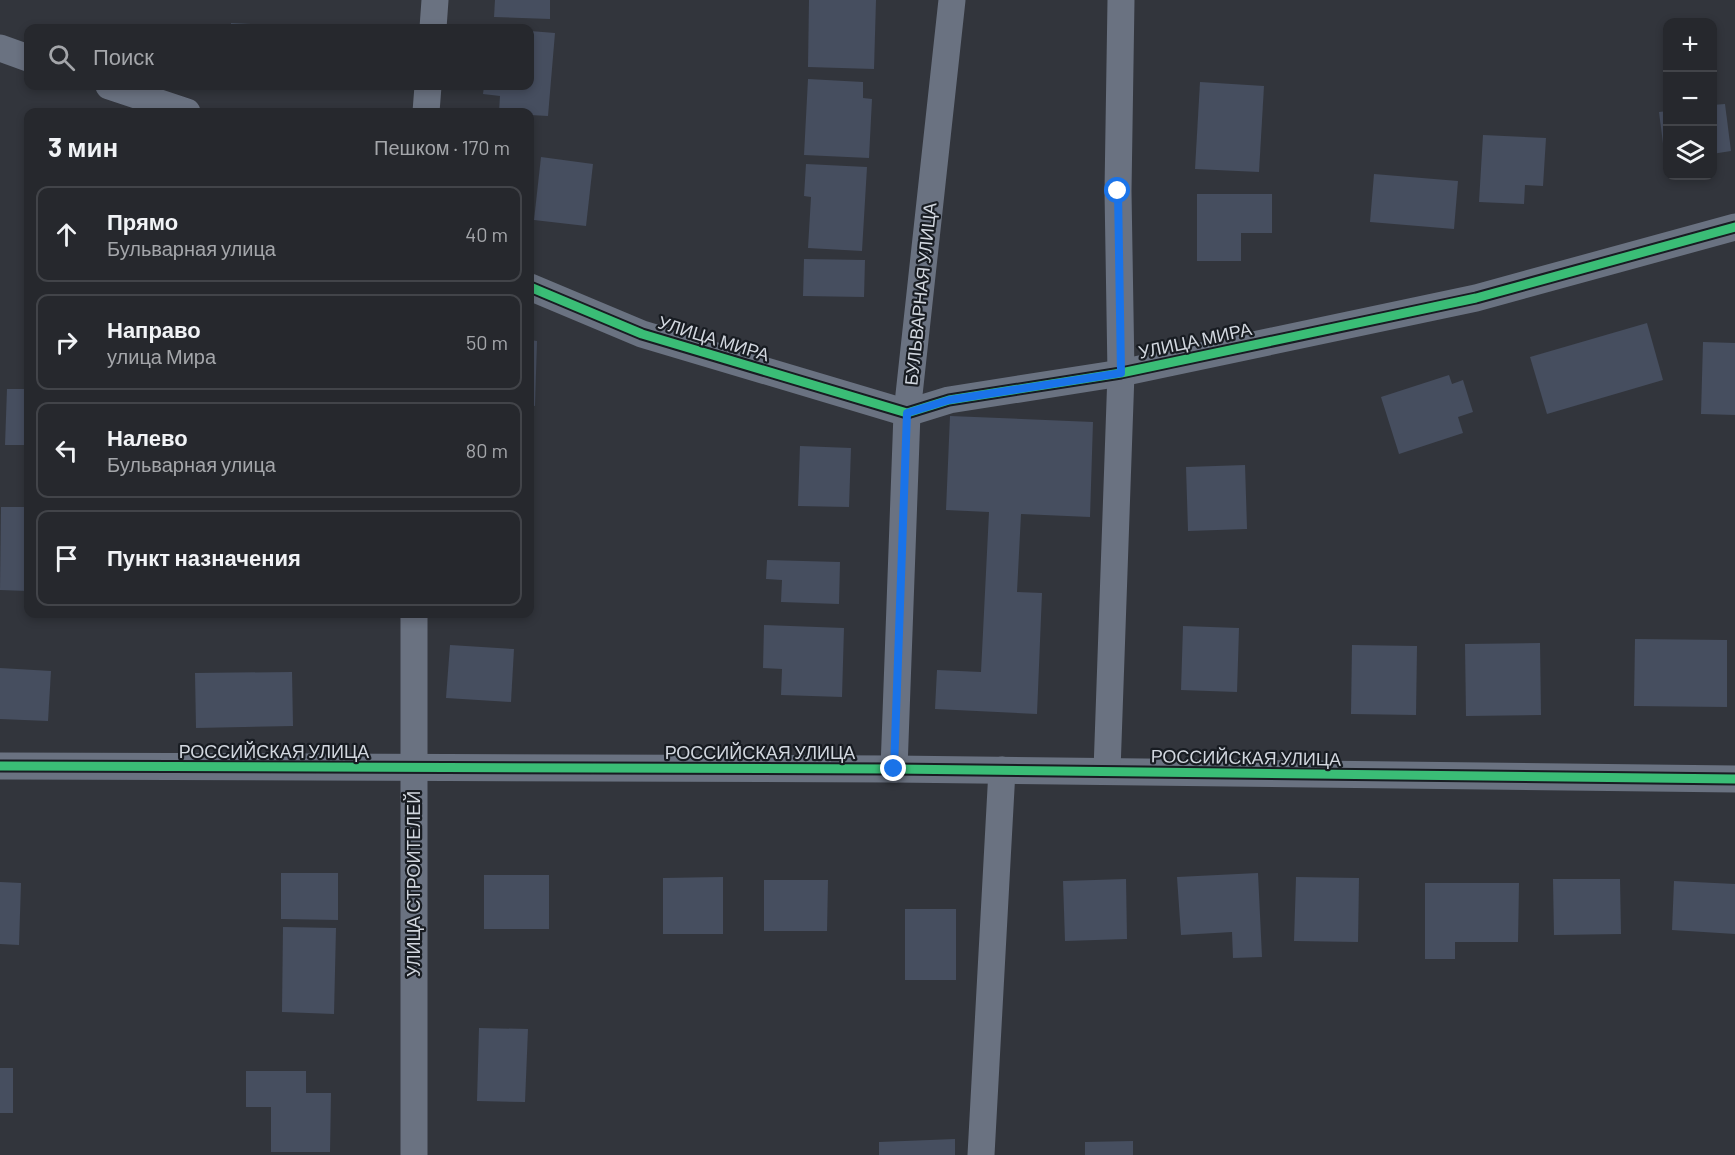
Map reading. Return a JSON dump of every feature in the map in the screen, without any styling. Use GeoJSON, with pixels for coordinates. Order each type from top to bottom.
{"type":"FeatureCollection","features":[{"type":"Feature","properties":{"kind":"street"},"geometry":{"type":"LineString","coordinates":[[433,24],[435,0]]}},
{"type":"Feature","properties":{"kind":"street","name":"БУЛЬВАРНАЯ УЛИЦА"},"geometry":{"type":"LineString","coordinates":[[894,769],[907,413],[952,0]]}},
{"type":"Feature","properties":{"kind":"street"},"geometry":{"type":"LineString","coordinates":[[1107,771],[1121,373],[1118,191],[1121,0]]}},
{"type":"Feature","properties":{"kind":"street"},"geometry":{"type":"LineString","coordinates":[[0,48],[24,57]]}},
{"type":"Feature","properties":{"kind":"street"},"geometry":{"type":"LineString","coordinates":[[121,90],[175,108]]}},
{"type":"Feature","properties":{"kind":"street"},"geometry":{"type":"LineString","coordinates":[[426,108],[428,90]]}},
{"type":"Feature","properties":{"kind":"street","name":"УЛИЦА МИРА"},"geometry":{"type":"LineString","coordinates":[[534,289],[642,334],[907,413],[949,400],[1121,373],[1476,298],[1735,228]]}},
{"type":"Feature","properties":{"kind":"street","name":"УЛИЦА СТРОИТЕЛЕЙ"},"geometry":{"type":"LineString","coordinates":[[414,618],[414,1155]]}},
{"type":"Feature","properties":{"kind":"street","name":"РОССИЙСКАЯ УЛИЦА"},"geometry":{"type":"LineString","coordinates":[[0,766],[894,769],[1735,779]]}},
{"type":"Feature","properties":{"kind":"street"},"geometry":{"type":"LineString","coordinates":[[981,1155],[1002,770]]}},
{"type":"Feature","properties":{"kind":"building"},"geometry":{"type":"Polygon","coordinates":[[[495,0],[550,0],[550,19],[494,17],[495,0]]]}},
{"type":"Feature","properties":{"kind":"building"},"geometry":{"type":"Polygon","coordinates":[[[809,0],[876,0],[874,69],[808,67],[809,0]]]}},
{"type":"Feature","properties":{"kind":"building"},"geometry":{"type":"Polygon","coordinates":[[[534,31],[555,33],[548,116],[534,115],[534,108],[499,108],[500,96],[483,94],[484,90],[534,90],[534,31]]]}},
{"type":"Feature","properties":{"kind":"building"},"geometry":{"type":"Polygon","coordinates":[[[808,79],[863,82],[863,98],[872,99],[869,158],[804,155],[808,79]]]}},
{"type":"Feature","properties":{"kind":"building"},"geometry":{"type":"Polygon","coordinates":[[[1200,82],[1264,86],[1259,172],[1195,169],[1200,82]]]}},
{"type":"Feature","properties":{"kind":"building"},"geometry":{"type":"Polygon","coordinates":[[[1725,104],[1731,151],[1717,153],[1717,126],[1717,105],[1725,104]]]}},
{"type":"Feature","properties":{"kind":"building"},"geometry":{"type":"Polygon","coordinates":[[[1659,112],[1663,112],[1663,143],[1659,112]]]}},
{"type":"Feature","properties":{"kind":"building"},"geometry":{"type":"Polygon","coordinates":[[[1483,135],[1546,138],[1543,186],[1525,185],[1524,204],[1479,202],[1483,135]]]}},
{"type":"Feature","properties":{"kind":"building"},"geometry":{"type":"Polygon","coordinates":[[[541,157],[593,164],[586,226],[534,220],[541,157]]]}},
{"type":"Feature","properties":{"kind":"building"},"geometry":{"type":"Polygon","coordinates":[[[806,164],[867,167],[862,251],[808,248],[811,197],[804,196],[806,164]]]}},
{"type":"Feature","properties":{"kind":"building"},"geometry":{"type":"Polygon","coordinates":[[[1374,174],[1458,181],[1454,229],[1370,222],[1374,174]]]}},
{"type":"Feature","properties":{"kind":"building"},"geometry":{"type":"Polygon","coordinates":[[[1197,194],[1272,194],[1272,233],[1241,233],[1241,261],[1197,261],[1197,194]]]}},
{"type":"Feature","properties":{"kind":"building"},"geometry":{"type":"Polygon","coordinates":[[[804,259],[865,260],[864,297],[803,296],[804,259]]]}},
{"type":"Feature","properties":{"kind":"building"},"geometry":{"type":"Polygon","coordinates":[[[1647,323],[1663,380],[1547,414],[1530,357],[1647,323]]]}},
{"type":"Feature","properties":{"kind":"building"},"geometry":{"type":"Polygon","coordinates":[[[534,341],[537,341],[534,406],[534,341]]]}},
{"type":"Feature","properties":{"kind":"building"},"geometry":{"type":"Polygon","coordinates":[[[1703,342],[1735,343],[1735,415],[1701,414],[1703,342]]]}},
{"type":"Feature","properties":{"kind":"building"},"geometry":{"type":"Polygon","coordinates":[[[1449,375],[1452,384],[1463,380],[1473,412],[1458,417],[1463,433],[1399,454],[1381,397],[1449,375]]]}},
{"type":"Feature","properties":{"kind":"building"},"geometry":{"type":"Polygon","coordinates":[[[7,389],[24,389],[24,445],[5,445],[7,389]]]}},
{"type":"Feature","properties":{"kind":"building"},"geometry":{"type":"Polygon","coordinates":[[[950,416],[1093,422],[1090,517],[1021,514],[1017,592],[1042,593],[1037,714],[935,709],[937,670],[981,672],[989,512],[946,510],[950,416]]]}},
{"type":"Feature","properties":{"kind":"building"},"geometry":{"type":"Polygon","coordinates":[[[800,446],[851,448],[849,507],[798,506],[800,446]]]}},
{"type":"Feature","properties":{"kind":"building"},"geometry":{"type":"Polygon","coordinates":[[[1245,465],[1247,529],[1188,531],[1186,467],[1245,465]]]}},
{"type":"Feature","properties":{"kind":"building"},"geometry":{"type":"Polygon","coordinates":[[[1,507],[24,507],[24,591],[0,590],[1,507]]]}},
{"type":"Feature","properties":{"kind":"building"},"geometry":{"type":"Polygon","coordinates":[[[767,560],[840,562],[839,604],[781,602],[782,580],[766,579],[767,560]]]}},
{"type":"Feature","properties":{"kind":"building"},"geometry":{"type":"Polygon","coordinates":[[[764,625],[844,628],[842,697],[781,695],[782,669],[763,668],[764,625]]]}},
{"type":"Feature","properties":{"kind":"building"},"geometry":{"type":"Polygon","coordinates":[[[1183,626],[1239,628],[1237,692],[1181,690],[1183,626]]]}},
{"type":"Feature","properties":{"kind":"building"},"geometry":{"type":"Polygon","coordinates":[[[1635,639],[1727,640],[1727,707],[1634,706],[1635,639]]]}},
{"type":"Feature","properties":{"kind":"building"},"geometry":{"type":"Polygon","coordinates":[[[1540,643],[1541,715],[1466,716],[1465,644],[1540,643]]]}},
{"type":"Feature","properties":{"kind":"building"},"geometry":{"type":"Polygon","coordinates":[[[450,645],[514,649],[511,702],[446,698],[450,645]]]}},
{"type":"Feature","properties":{"kind":"building"},"geometry":{"type":"Polygon","coordinates":[[[1352,645],[1417,646],[1416,715],[1351,714],[1352,645]]]}},
{"type":"Feature","properties":{"kind":"building"},"geometry":{"type":"Polygon","coordinates":[[[0,668],[51,671],[48,721],[0,719],[0,668]]]}},
{"type":"Feature","properties":{"kind":"building"},"geometry":{"type":"Polygon","coordinates":[[[292,672],[293,726],[196,728],[195,673],[292,672]]]}},
{"type":"Feature","properties":{"kind":"building"},"geometry":{"type":"Polygon","coordinates":[[[281,873],[338,873],[338,920],[281,919],[281,873]]]}},
{"type":"Feature","properties":{"kind":"building"},"geometry":{"type":"Polygon","coordinates":[[[1258,873],[1262,957],[1233,958],[1232,932],[1181,935],[1177,877],[1258,873]]]}},
{"type":"Feature","properties":{"kind":"building"},"geometry":{"type":"Polygon","coordinates":[[[484,875],[549,875],[549,929],[484,929],[484,875]]]}},
{"type":"Feature","properties":{"kind":"building"},"geometry":{"type":"Polygon","coordinates":[[[723,877],[723,934],[663,934],[663,878],[723,877]]]}},
{"type":"Feature","properties":{"kind":"building"},"geometry":{"type":"Polygon","coordinates":[[[1296,877],[1359,878],[1358,942],[1294,941],[1296,877]]]}},
{"type":"Feature","properties":{"kind":"building"},"geometry":{"type":"Polygon","coordinates":[[[1126,879],[1127,939],[1065,941],[1063,881],[1126,879]]]}},
{"type":"Feature","properties":{"kind":"building"},"geometry":{"type":"Polygon","coordinates":[[[1553,879],[1620,879],[1621,934],[1554,935],[1553,879]]]}},
{"type":"Feature","properties":{"kind":"building"},"geometry":{"type":"Polygon","coordinates":[[[764,880],[828,880],[827,931],[764,931],[764,880]]]}},
{"type":"Feature","properties":{"kind":"building"},"geometry":{"type":"Polygon","coordinates":[[[1674,881],[1735,884],[1735,934],[1672,930],[1674,881]]]}},
{"type":"Feature","properties":{"kind":"building"},"geometry":{"type":"Polygon","coordinates":[[[0,882],[21,883],[19,945],[0,944],[0,882]]]}},
{"type":"Feature","properties":{"kind":"building"},"geometry":{"type":"Polygon","coordinates":[[[1425,883],[1519,883],[1518,942],[1455,942],[1455,959],[1425,959],[1425,883]]]}},
{"type":"Feature","properties":{"kind":"building"},"geometry":{"type":"Polygon","coordinates":[[[905,909],[956,909],[956,980],[905,980],[905,909]]]}},
{"type":"Feature","properties":{"kind":"building"},"geometry":{"type":"Polygon","coordinates":[[[283,927],[336,928],[334,1014],[282,1012],[283,927]]]}},
{"type":"Feature","properties":{"kind":"building"},"geometry":{"type":"Polygon","coordinates":[[[479,1028],[528,1029],[525,1102],[477,1101],[479,1028]]]}},
{"type":"Feature","properties":{"kind":"building"},"geometry":{"type":"Polygon","coordinates":[[[0,1068],[13,1068],[13,1113],[0,1113],[0,1068]]]}},
{"type":"Feature","properties":{"kind":"building"},"geometry":{"type":"Polygon","coordinates":[[[246,1071],[306,1071],[306,1093],[331,1093],[330,1152],[271,1152],[271,1107],[246,1107],[246,1071]]]}},
{"type":"Feature","properties":{"kind":"building"},"geometry":{"type":"Polygon","coordinates":[[[955,1139],[955,1155],[879,1155],[879,1142],[955,1139]]]}},
{"type":"Feature","properties":{"kind":"building"},"geometry":{"type":"Polygon","coordinates":[[[1133,1141],[1133,1155],[1085,1155],[1085,1142],[1133,1141]]]}},
{"type":"Feature","properties":{"kind":"cycle path"},"geometry":{"type":"LineString","coordinates":[[534,289],[642,334],[907,413],[949,400],[1121,373],[1476,298],[1735,227]]}},
{"type":"Feature","properties":{"kind":"cycle path"},"geometry":{"type":"LineString","coordinates":[[0,766],[894,769],[1735,779]]}},
{"type":"Feature","properties":{"kind":"route"},"geometry":{"type":"LineString","coordinates":[[894,769],[907,413],[949,400],[1121,373],[1118,191]]}}]}
